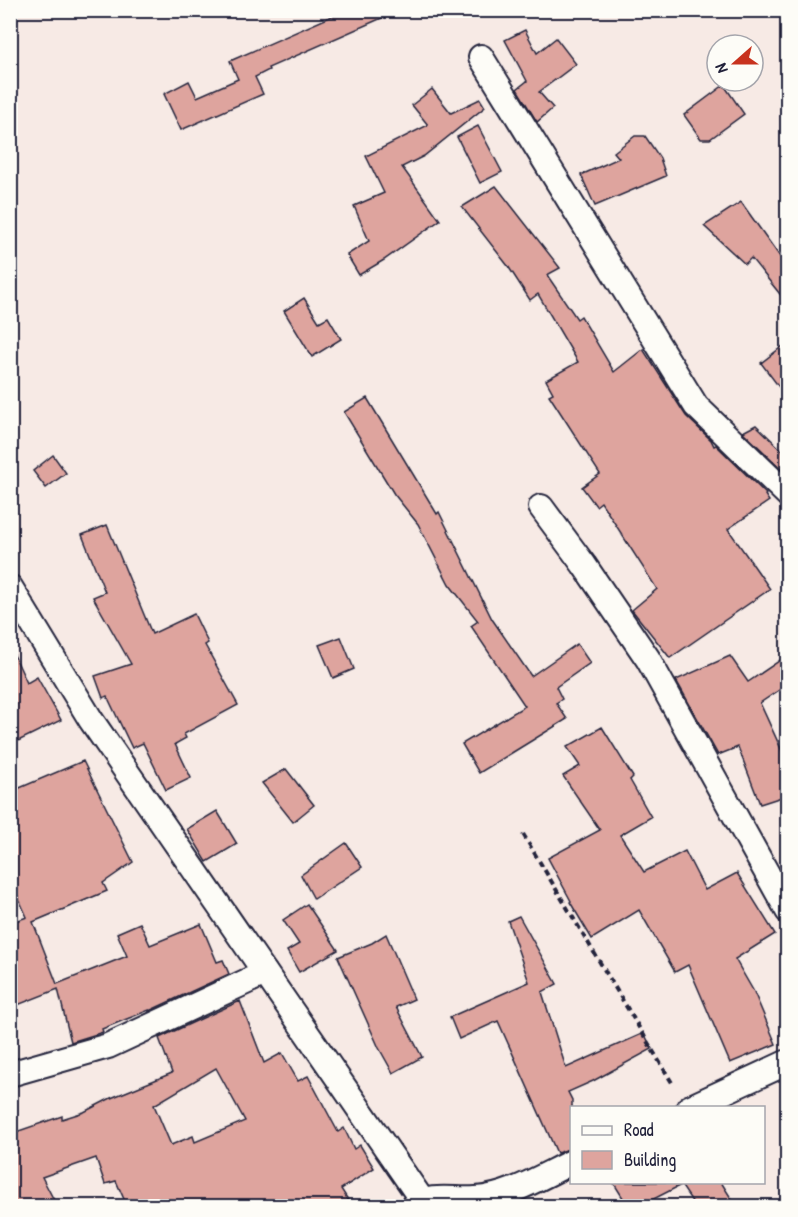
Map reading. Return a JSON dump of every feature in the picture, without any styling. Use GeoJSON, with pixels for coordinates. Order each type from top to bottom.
{"type":"FeatureCollection","features":[{"type":"Feature","properties":{"kind":"street"},"geometry":{"type":"LineString","coordinates":[[481,57],[696,406],[788,495]]}},
{"type":"Feature","properties":{"kind":"street"},"geometry":{"type":"LineString","coordinates":[[541,507],[648,659],[788,911]]}},
{"type":"Feature","properties":{"kind":"street"},"geometry":{"type":"LineString","coordinates":[[10,587],[91,720],[420,1204],[477,1200],[505,1193],[570,1163]]}},
{"type":"Feature","properties":{"kind":"street"},"geometry":{"type":"LineString","coordinates":[[10,1074],[108,1046],[265,974]]}},
{"type":"Feature","properties":{"kind":"street"},"geometry":{"type":"LineString","coordinates":[[691,1106],[788,1062]]}},
{"type":"Feature","properties":{"kind":"path"},"geometry":{"type":"LineString","coordinates":[[523,834],[675,1087]]}},
{"type":"Feature","properties":{"kind":"building"},"geometry":{"type":"Polygon","coordinates":[[[346,10],[400,10],[268,68],[269,70],[255,77],[263,94],[181,130],[164,94],[189,81],[197,97],[238,79],[230,61],[346,10]]]}},
{"type":"Feature","properties":{"kind":"building"},"geometry":{"type":"Polygon","coordinates":[[[525,30],[537,53],[556,38],[576,64],[539,92],[553,108],[537,122],[517,89],[527,81],[505,40],[525,30]]]}},
{"type":"Feature","properties":{"kind":"building"},"geometry":{"type":"Polygon","coordinates":[[[432,89],[451,113],[480,99],[485,107],[424,156],[402,167],[440,220],[359,275],[347,255],[369,241],[354,206],[384,193],[366,156],[428,125],[412,105],[432,89]]]}},
{"type":"Feature","properties":{"kind":"building"},"geometry":{"type":"Polygon","coordinates":[[[713,93],[730,93],[744,114],[710,139],[701,139],[684,115],[713,93]]]}},
{"type":"Feature","properties":{"kind":"building"},"geometry":{"type":"Polygon","coordinates":[[[478,126],[502,172],[480,183],[457,137],[478,126]]]}},
{"type":"Feature","properties":{"kind":"building"},"geometry":{"type":"Polygon","coordinates":[[[635,136],[645,136],[660,158],[666,176],[595,206],[581,175],[619,158],[614,152],[635,136]]]}},
{"type":"Feature","properties":{"kind":"building"},"geometry":{"type":"Polygon","coordinates":[[[496,186],[560,268],[547,275],[577,319],[581,316],[614,372],[643,349],[686,416],[711,440],[714,446],[716,445],[766,494],[769,501],[728,529],[770,589],[670,658],[632,610],[657,589],[601,502],[596,506],[582,487],[600,474],[549,395],[553,393],[546,380],[578,362],[538,294],[530,300],[508,266],[462,207],[496,186]]]}},
{"type":"Feature","properties":{"kind":"building"},"geometry":{"type":"Polygon","coordinates":[[[741,202],[788,268],[788,304],[751,258],[745,264],[704,226],[741,202]]]}},
{"type":"Feature","properties":{"kind":"building"},"geometry":{"type":"Polygon","coordinates":[[[304,298],[319,322],[328,317],[341,339],[312,357],[284,311],[304,298]]]}},
{"type":"Feature","properties":{"kind":"building"},"geometry":{"type":"Polygon","coordinates":[[[788,342],[788,399],[761,363],[788,342]]]}},
{"type":"Feature","properties":{"kind":"building"},"geometry":{"type":"Polygon","coordinates":[[[367,398],[437,514],[439,512],[492,619],[531,676],[577,644],[590,663],[556,687],[562,699],[556,703],[567,719],[479,773],[462,744],[525,706],[471,626],[478,621],[449,584],[418,524],[394,494],[344,412],[367,398]]]}},
{"type":"Feature","properties":{"kind":"building"},"geometry":{"type":"Polygon","coordinates":[[[756,425],[788,456],[787,474],[743,432],[756,425]]]}},
{"type":"Feature","properties":{"kind":"building"},"geometry":{"type":"Polygon","coordinates":[[[53,455],[66,473],[46,488],[33,471],[53,455]]]}},
{"type":"Feature","properties":{"kind":"building"},"geometry":{"type":"Polygon","coordinates":[[[107,525],[152,634],[194,614],[208,643],[205,645],[238,705],[184,734],[186,738],[175,744],[191,778],[166,790],[143,743],[132,748],[107,696],[103,698],[95,676],[131,664],[93,597],[105,592],[82,535],[107,525]]]}},
{"type":"Feature","properties":{"kind":"building"},"geometry":{"type":"Polygon","coordinates":[[[341,637],[354,669],[333,678],[319,645],[341,637]]]}},
{"type":"Feature","properties":{"kind":"building"},"geometry":{"type":"Polygon","coordinates":[[[10,646],[27,683],[37,677],[61,720],[10,745],[10,646]]]}},
{"type":"Feature","properties":{"kind":"building"},"geometry":{"type":"Polygon","coordinates":[[[788,655],[788,684],[760,703],[788,764],[788,795],[760,804],[738,747],[718,755],[676,680],[730,656],[748,682],[788,655]]]}},
{"type":"Feature","properties":{"kind":"building"},"geometry":{"type":"Polygon","coordinates":[[[602,727],[633,777],[630,780],[651,817],[620,835],[644,872],[685,851],[705,890],[737,873],[775,934],[735,959],[754,992],[776,1044],[730,1063],[688,965],[675,972],[639,910],[592,939],[570,902],[548,858],[600,830],[563,776],[580,766],[567,747],[602,727]]]}},
{"type":"Feature","properties":{"kind":"building"},"geometry":{"type":"Polygon","coordinates":[[[83,761],[133,862],[103,883],[107,891],[33,922],[57,984],[127,956],[117,933],[140,923],[150,945],[201,924],[217,962],[223,960],[229,974],[149,1011],[102,1029],[103,1032],[71,1042],[58,989],[10,1008],[10,923],[27,917],[10,879],[10,792],[83,761]]]}},
{"type":"Feature","properties":{"kind":"building"},"geometry":{"type":"Polygon","coordinates":[[[286,769],[314,805],[293,822],[262,783],[286,769]]]}},
{"type":"Feature","properties":{"kind":"building"},"geometry":{"type":"Polygon","coordinates":[[[217,811],[237,844],[207,862],[187,829],[217,811]]]}},
{"type":"Feature","properties":{"kind":"building"},"geometry":{"type":"Polygon","coordinates":[[[346,843],[362,867],[314,899],[301,875],[346,843]]]}},
{"type":"Feature","properties":{"kind":"building"},"geometry":{"type":"Polygon","coordinates":[[[307,904],[338,950],[299,972],[287,951],[299,944],[283,920],[307,904]]]}},
{"type":"Feature","properties":{"kind":"building"},"geometry":{"type":"Polygon","coordinates":[[[519,916],[557,984],[542,992],[566,1068],[644,1033],[652,1049],[568,1092],[572,1100],[570,1149],[557,1153],[498,1021],[459,1039],[450,1017],[529,982],[508,921],[519,916]]]}},
{"type":"Feature","properties":{"kind":"building"},"geometry":{"type":"Polygon","coordinates":[[[386,934],[414,999],[396,1007],[422,1057],[393,1073],[379,1048],[338,957],[372,943],[386,934]]]}},
{"type":"Feature","properties":{"kind":"building"},"geometry":{"type":"Polygon","coordinates":[[[240,1001],[264,1063],[282,1053],[298,1081],[308,1076],[338,1132],[344,1128],[354,1149],[360,1145],[374,1168],[341,1189],[352,1206],[127,1206],[116,1181],[105,1184],[96,1158],[42,1177],[57,1206],[10,1206],[10,1134],[62,1116],[62,1119],[84,1112],[111,1098],[172,1073],[159,1038],[240,1001]],[[216,1068],[154,1105],[171,1145],[193,1136],[195,1142],[245,1121],[216,1068]]]}},
{"type":"Feature","properties":{"kind":"building"},"geometry":{"type":"Polygon","coordinates":[[[614,1184],[722,1184],[736,1206],[695,1206],[681,1185],[640,1206],[628,1206],[614,1184]]]}}]}
